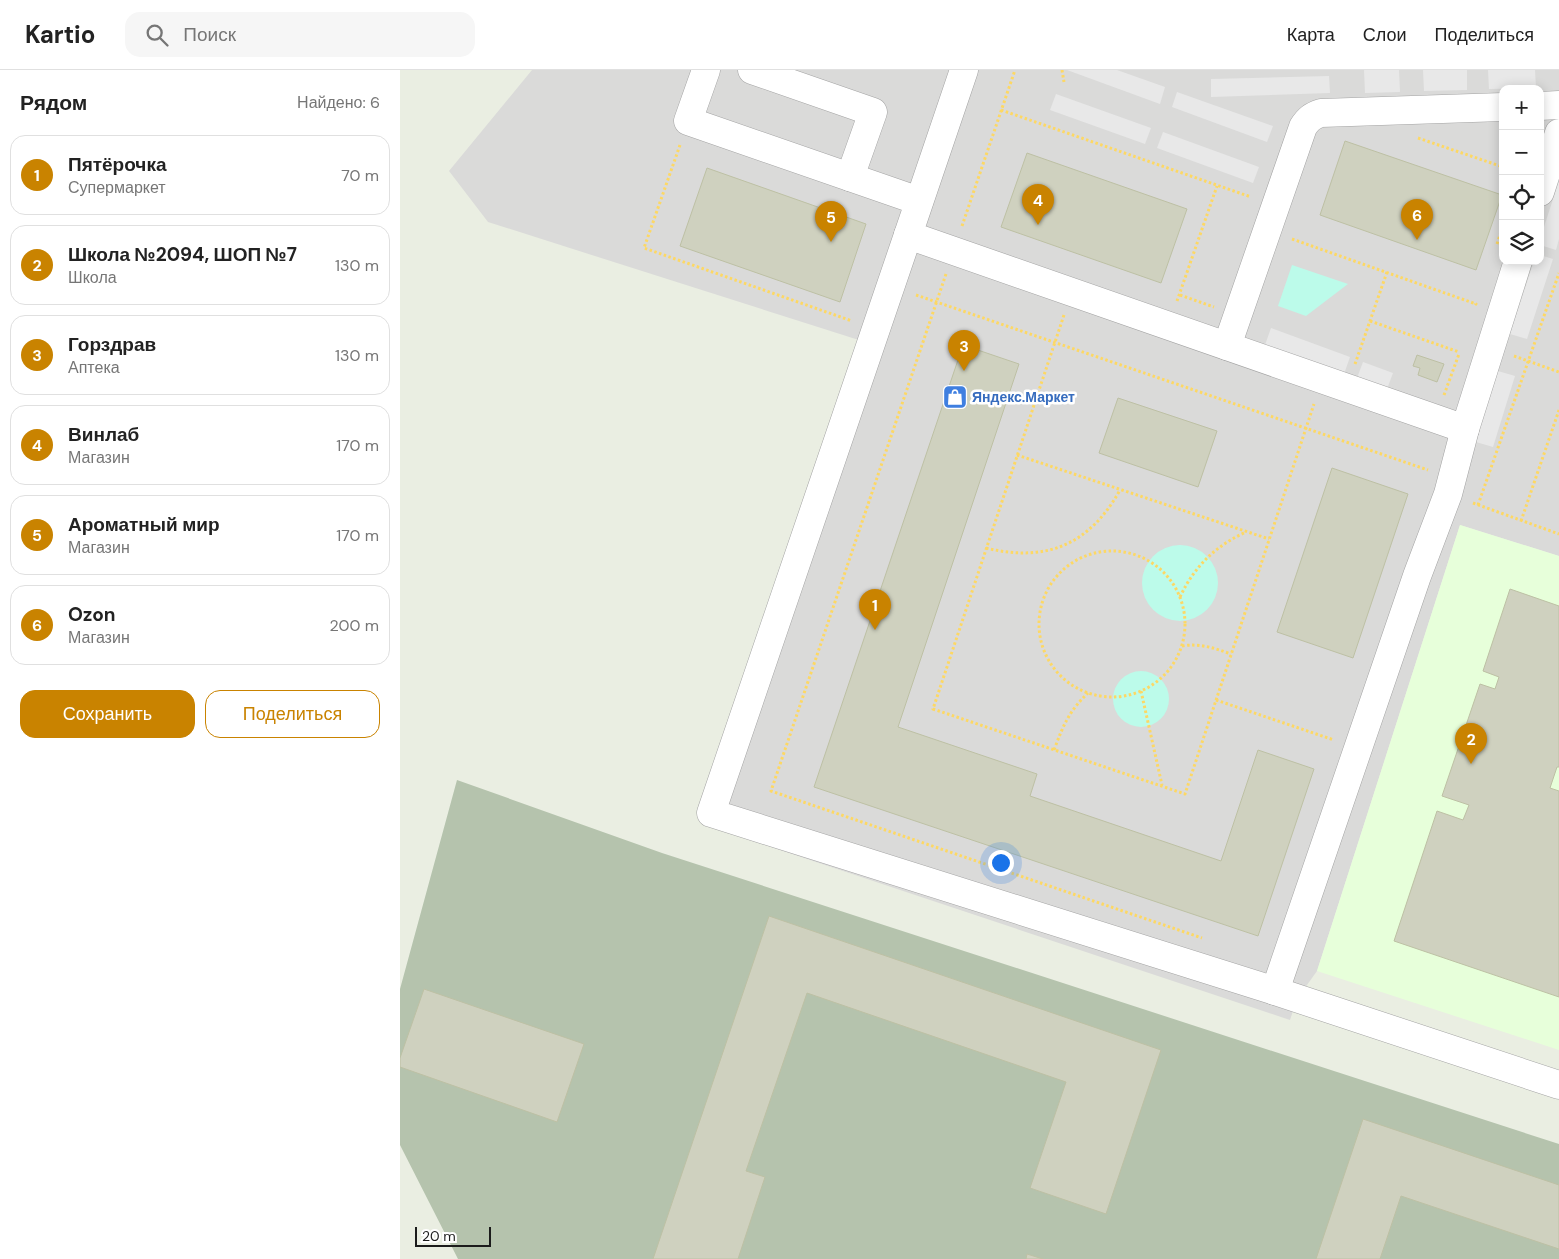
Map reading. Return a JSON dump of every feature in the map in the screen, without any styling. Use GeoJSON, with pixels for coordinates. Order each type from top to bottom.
{"type":"FeatureCollection","features":[{"type":"Feature","properties":{"kind":"lane"},"geometry":{"type":"LineString","coordinates":[[706,70],[688,121],[919,201]]}},
{"type":"Feature","properties":{"kind":"lane"},"geometry":{"type":"LineString","coordinates":[[752,70],[873,112],[850,178]]}},
{"type":"Feature","properties":{"kind":"lane"},"geometry":{"type":"LineString","coordinates":[[964,70],[711,813],[1276,991],[1559,1085]]}},
{"type":"Feature","properties":{"kind":"lane"},"geometry":{"type":"LineString","coordinates":[[1544,106],[1559,105]]}},
{"type":"Feature","properties":{"kind":"lane"},"geometry":{"type":"LineString","coordinates":[[1227,346],[1307,120],[1321,113],[1499,107]]}},
{"type":"Feature","properties":{"kind":"lane"},"geometry":{"type":"LineString","coordinates":[[1544,180],[1559,133]]}},
{"type":"Feature","properties":{"kind":"lane"},"geometry":{"type":"LineString","coordinates":[[908,235],[1465,429]]}},
{"type":"Feature","properties":{"kind":"lane"},"geometry":{"type":"LineString","coordinates":[[1276,991],[1418,576],[1448,494],[1465,429],[1517,265]]}},
{"type":"Feature","properties":{"kind":"path"},"geometry":{"type":"LineString","coordinates":[[1015,70],[771,790],[1202,938]]}},
{"type":"Feature","properties":{"kind":"path"},"geometry":{"type":"LineString","coordinates":[[1062,70],[1064,82]]}},
{"type":"Feature","properties":{"kind":"path"},"geometry":{"type":"LineString","coordinates":[[688,121],[644,248],[875,329]]}},
{"type":"Feature","properties":{"kind":"path"},"geometry":{"type":"LineString","coordinates":[[1410,135],[1499,166]]}},
{"type":"Feature","properties":{"kind":"path"},"geometry":{"type":"LineString","coordinates":[[1169,326],[1217,186]]}},
{"type":"Feature","properties":{"kind":"path"},"geometry":{"type":"LineString","coordinates":[[1071,292],[933,709],[1185,794],[1307,428],[1370,321],[1387,272]]}},
{"type":"Feature","properties":{"kind":"path"},"geometry":{"type":"LineString","coordinates":[[1478,505],[1559,273]]}},
{"type":"Feature","properties":{"kind":"path"},"geometry":{"type":"LineString","coordinates":[[890,286],[1433,471],[1448,494],[1559,534]]}},
{"type":"Feature","properties":{"kind":"path"},"geometry":{"type":"LineString","coordinates":[[1370,321],[1459,352]]}},
{"type":"Feature","properties":{"kind":"path"},"geometry":{"type":"LineString","coordinates":[[1436,419],[1461,345]]}},
{"type":"Feature","properties":{"kind":"path"},"geometry":{"type":"LineString","coordinates":[[1520,521],[1559,410]]}},
{"type":"Feature","properties":{"kind":"path"},"geometry":{"type":"LineString","coordinates":[[1018,455],[1270,539]]}},
{"type":"Feature","properties":{"kind":"path"},"geometry":{"type":"LineString","coordinates":[[986,548],[1006,553],[1026,554],[1046,551],[1065,545],[1082,535],[1098,522],[1120,490]]}},
{"type":"Feature","properties":{"kind":"path"},"geometry":{"type":"LineString","coordinates":[[1180,597],[1193,573],[1206,558],[1223,544],[1247,532]]}},
{"type":"Feature","properties":{"kind":"path"},"geometry":{"type":"LineString","coordinates":[[1112,550],[1128,552],[1144,558],[1158,567],[1169,578],[1180,597],[1185,624],[1182,646],[1169,670],[1157,682],[1128,696],[1112,698],[1095,696],[1066,682],[1054,670],[1045,656],[1038,624],[1040,608],[1054,578],[1066,566],[1095,552],[1112,550]]}},
{"type":"Feature","properties":{"kind":"path"},"geometry":{"type":"LineString","coordinates":[[1182,646],[1192,644],[1203,645],[1231,654]]}},
{"type":"Feature","properties":{"kind":"path"},"geometry":{"type":"LineString","coordinates":[[1141,691],[1162,786]]}},
{"type":"Feature","properties":{"kind":"path"},"geometry":{"type":"LineString","coordinates":[[1054,750],[1069,714],[1088,693]]}},
{"type":"Feature","properties":{"kind":"path"},"geometry":{"type":"LineString","coordinates":[[1216,700],[1342,742]]}},
{"type":"Feature","properties":{"kind":"shaded area"},"geometry":{"type":"Polygon","coordinates":[[[532,70],[1559,70],[1559,556],[1460,525],[1317,971],[1297,999],[1290,1020],[702,824],[862,341],[488,222],[449,171],[532,70]]]}},
{"type":"Feature","properties":{"kind":"shaded area"},"geometry":{"type":"Polygon","coordinates":[[[1067,70],[1117,70],[1165,87],[1160,104],[1067,70]]]}},
{"type":"Feature","properties":{"kind":"shaded area"},"geometry":{"type":"Polygon","coordinates":[[[1364,70],[1399,70],[1400,92],[1365,93],[1364,70]]]}},
{"type":"Feature","properties":{"kind":"shaded area"},"geometry":{"type":"Polygon","coordinates":[[[1423,70],[1467,70],[1467,90],[1424,91],[1423,70]]]}},
{"type":"Feature","properties":{"kind":"shaded area"},"geometry":{"type":"Polygon","coordinates":[[[1488,70],[1535,70],[1536,85],[1499,85],[1499,89],[1489,89],[1488,70]]]}},
{"type":"Feature","properties":{"kind":"shaded area"},"geometry":{"type":"Polygon","coordinates":[[[1329,76],[1330,93],[1211,97],[1211,79],[1329,76]]]}},
{"type":"Feature","properties":{"kind":"shaded area"},"geometry":{"type":"Polygon","coordinates":[[[1177,92],[1273,126],[1267,142],[1172,107],[1177,92]]]}},
{"type":"Feature","properties":{"kind":"shaded area"},"geometry":{"type":"Polygon","coordinates":[[[1056,94],[1151,128],[1145,144],[1050,110],[1056,94]]]}},
{"type":"Feature","properties":{"kind":"shaded area"},"geometry":{"type":"Polygon","coordinates":[[[1163,132],[1259,167],[1253,183],[1157,148],[1163,132]]]}},
{"type":"Feature","properties":{"kind":"shaded area"},"geometry":{"type":"Polygon","coordinates":[[[1559,181],[1559,239],[1556,250],[1544,246],[1544,227],[1559,181]]]}},
{"type":"Feature","properties":{"kind":"shaded area"},"geometry":{"type":"Polygon","coordinates":[[[1544,256],[1553,259],[1527,339],[1510,334],[1533,265],[1544,265],[1544,256]]]}},
{"type":"Feature","properties":{"kind":"shaded area"},"geometry":{"type":"Polygon","coordinates":[[[1292,265],[1348,284],[1306,316],[1278,306],[1292,265]]]}},
{"type":"Feature","properties":{"kind":"shaded area"},"geometry":{"type":"Polygon","coordinates":[[[1271,328],[1350,357],[1344,374],[1265,345],[1271,328]]]}},
{"type":"Feature","properties":{"kind":"shaded area"},"geometry":{"type":"Polygon","coordinates":[[[1363,362],[1393,373],[1387,389],[1357,378],[1363,362]]]}},
{"type":"Feature","properties":{"kind":"shaded area"},"geometry":{"type":"Polygon","coordinates":[[[1498,371],[1515,376],[1493,447],[1476,442],[1498,371]]]}},
{"type":"Feature","properties":{"kind":"shaded area"},"geometry":{"type":"Polygon","coordinates":[[[1460,525],[1559,556],[1559,1050],[1317,971],[1460,525]]]}},
{"type":"Feature","properties":{"kind":"shaded area"},"geometry":{"type":"Polygon","coordinates":[[[1173,545],[1187,545],[1201,551],[1212,562],[1218,576],[1215,598],[1207,610],[1187,621],[1173,621],[1159,615],[1148,604],[1142,590],[1142,576],[1148,562],[1159,551],[1173,545]]]}},
{"type":"Feature","properties":{"kind":"shaded area"},"geometry":{"type":"Polygon","coordinates":[[[1141,671],[1152,673],[1161,679],[1167,688],[1169,699],[1167,710],[1161,719],[1152,725],[1141,727],[1130,725],[1121,719],[1115,710],[1113,699],[1115,688],[1121,679],[1130,673],[1141,671]]]}},
{"type":"Feature","properties":{"kind":"shaded area"},"geometry":{"type":"Polygon","coordinates":[[[457,780],[662,853],[1559,1144],[1559,1259],[458,1259],[400,1145],[400,989],[457,780]]]}},
{"type":"Feature","properties":{"kind":"building"},"geometry":{"type":"Polygon","coordinates":[[[1345,141],[1499,194],[1499,204],[1476,270],[1320,215],[1345,141]]]}},
{"type":"Feature","properties":{"kind":"building"},"geometry":{"type":"Polygon","coordinates":[[[1027,153],[1187,209],[1161,283],[1001,227],[1027,153]]]}},
{"type":"Feature","properties":{"kind":"building"},"geometry":{"type":"Polygon","coordinates":[[[707,168],[866,224],[840,302],[680,246],[707,168]]]}},
{"type":"Feature","properties":{"kind":"building"},"geometry":{"type":"Polygon","coordinates":[[[963,345],[1019,364],[898,727],[1037,774],[1030,796],[1221,861],[1258,750],[1314,769],[1258,936],[814,787],[963,345]]]}},
{"type":"Feature","properties":{"kind":"building"},"geometry":{"type":"Polygon","coordinates":[[[1417,355],[1444,364],[1437,382],[1418,375],[1420,368],[1413,366],[1417,355]]]}},
{"type":"Feature","properties":{"kind":"building"},"geometry":{"type":"Polygon","coordinates":[[[1118,398],[1217,431],[1198,487],[1099,453],[1118,398]]]}},
{"type":"Feature","properties":{"kind":"building"},"geometry":{"type":"Polygon","coordinates":[[[1332,468],[1408,494],[1353,658],[1277,632],[1332,468]]]}},
{"type":"Feature","properties":{"kind":"building"},"geometry":{"type":"Polygon","coordinates":[[[1510,589],[1559,606],[1559,767],[1557,767],[1550,788],[1559,791],[1559,997],[1394,941],[1437,811],[1463,820],[1469,805],[1442,796],[1480,684],[1495,689],[1499,677],[1483,671],[1510,589]]]}},
{"type":"Feature","properties":{"kind":"building"},"geometry":{"type":"Polygon","coordinates":[[[769,916],[1161,1050],[1106,1214],[1030,1188],[1066,1082],[807,993],[746,1171],[765,1177],[738,1259],[653,1259],[769,916]]]}},
{"type":"Feature","properties":{"kind":"building"},"geometry":{"type":"Polygon","coordinates":[[[424,989],[584,1044],[557,1122],[400,1067],[400,1058],[424,989]]]}},
{"type":"Feature","properties":{"kind":"building"},"geometry":{"type":"Polygon","coordinates":[[[1363,1119],[1559,1185],[1559,1249],[1401,1196],[1380,1259],[1316,1259],[1363,1119]]]}},
{"type":"Feature","properties":{"kind":"building"},"geometry":{"type":"Polygon","coordinates":[[[1027,1254],[1043,1259],[1026,1259],[1027,1254]]]}},
{"type":"Feature","properties":{"kind":"place","name":"Винлаб"},"geometry":{"type":"Point","coordinates":[1038,225]}},
{"type":"Feature","properties":{"kind":"place","name":"Ozon"},"geometry":{"type":"Point","coordinates":[1417,240]}},
{"type":"Feature","properties":{"kind":"place","name":"Ароматный мир"},"geometry":{"type":"Point","coordinates":[831,242]}},
{"type":"Feature","properties":{"kind":"place","name":"Горздрав"},"geometry":{"type":"Point","coordinates":[964,371]}},
{"type":"Feature","properties":{"kind":"place","name":"Яндекс.Маркет"},"geometry":{"type":"Point","coordinates":[955,397]}},
{"type":"Feature","properties":{"kind":"place","name":"Пятёрочка"},"geometry":{"type":"Point","coordinates":[875,630]}},
{"type":"Feature","properties":{"kind":"place","name":"Школа №2094, ШОП №7"},"geometry":{"type":"Point","coordinates":[1471,764]}}]}
